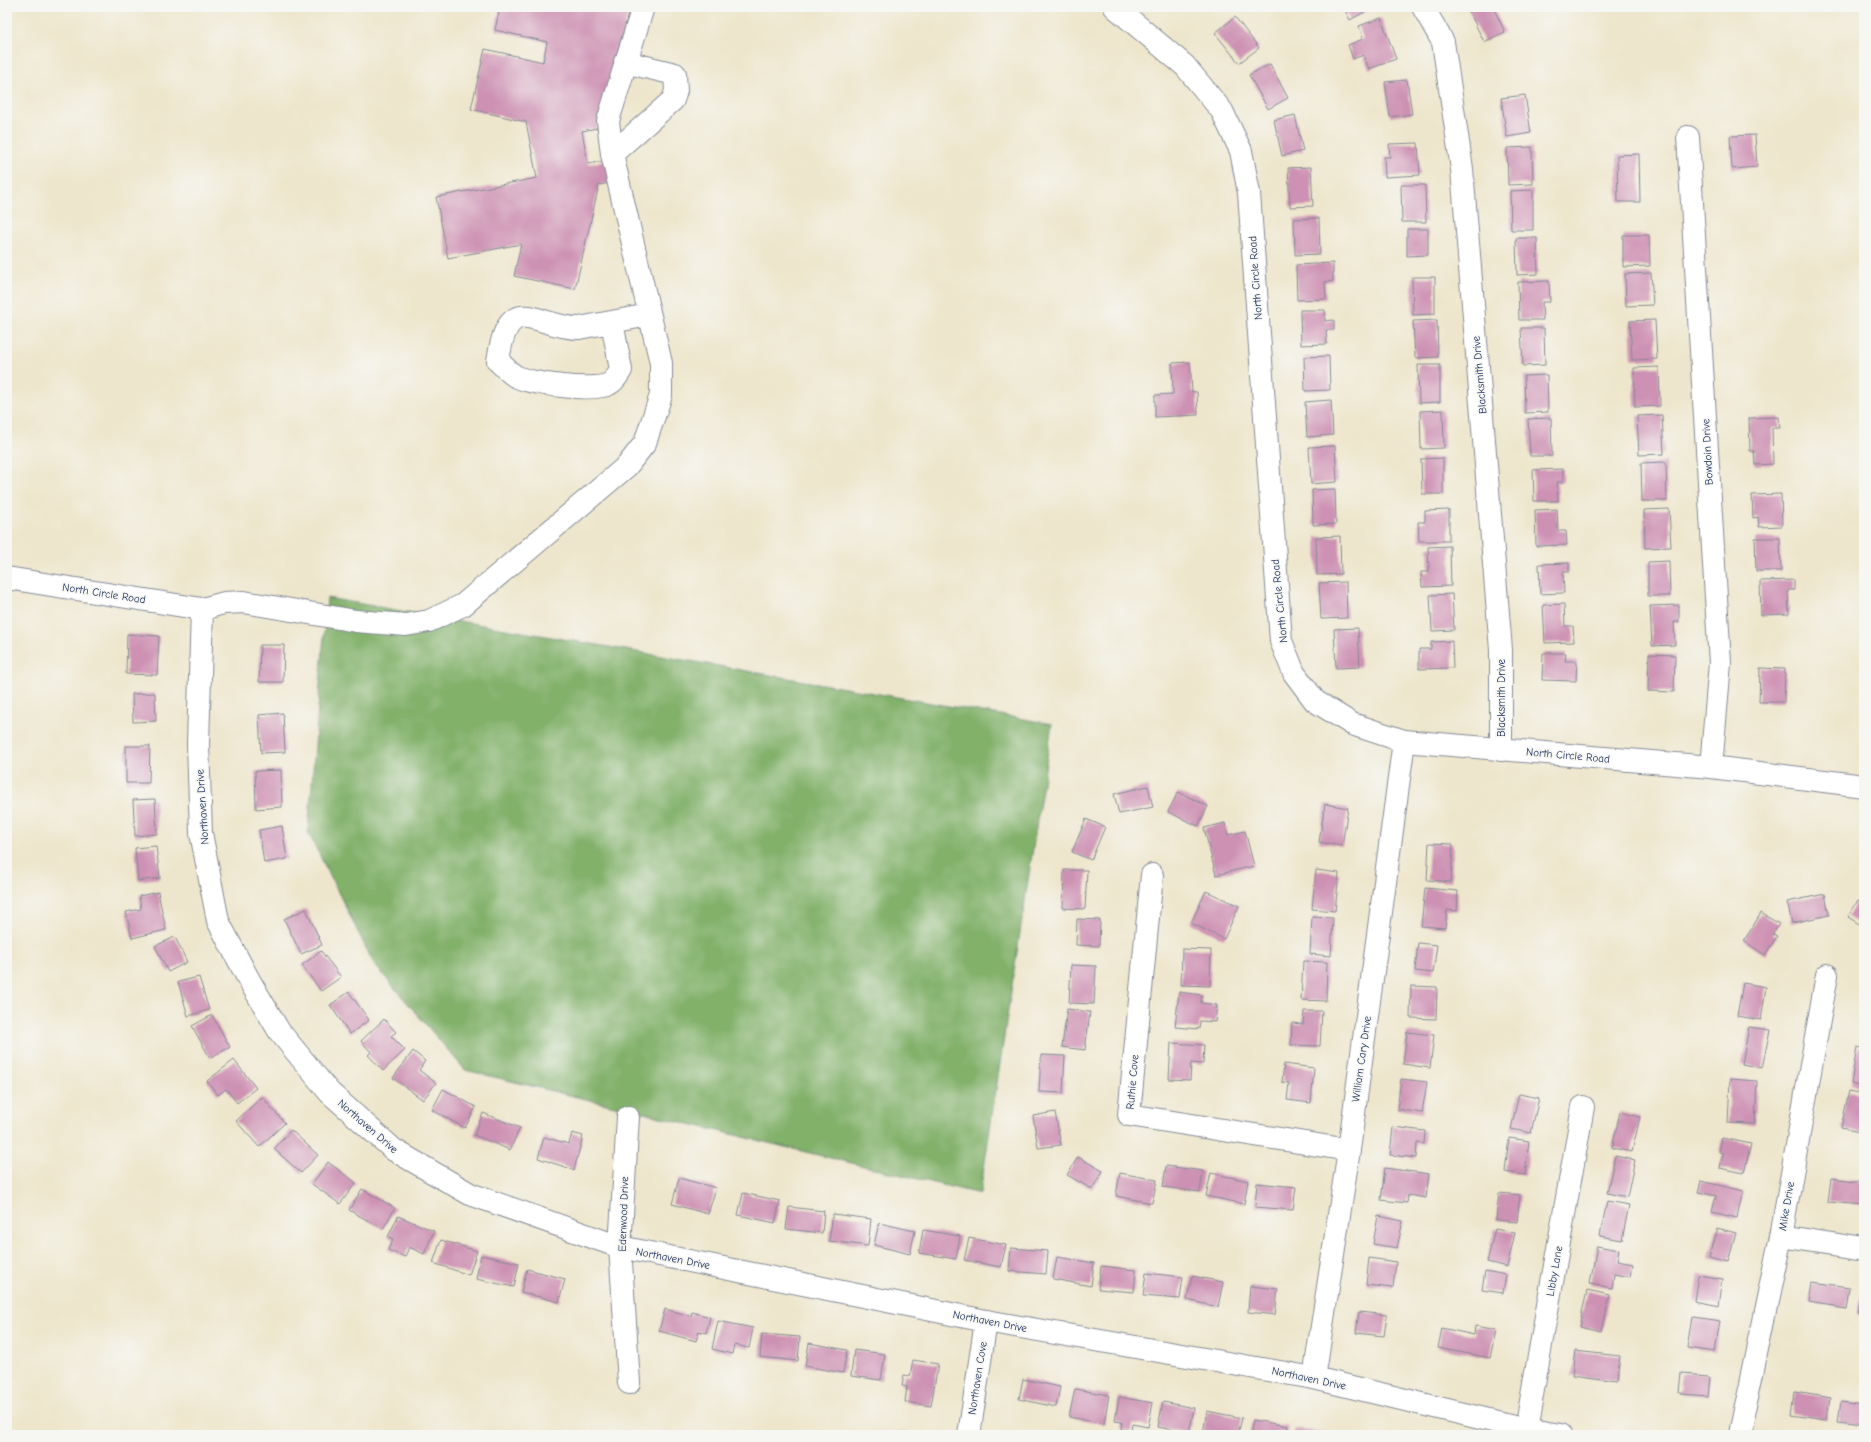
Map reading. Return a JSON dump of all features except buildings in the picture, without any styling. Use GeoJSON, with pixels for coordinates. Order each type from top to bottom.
{"type":"FeatureCollection","features":[{"type":"Feature","properties":{"kind":"street"},"geometry":{"type":"LineString","coordinates":[[202,609],[224,603],[244,602],[356,620],[406,625],[429,621],[463,605],[627,466],[645,443],[662,395],[661,363],[612,154],[608,121],[643,7]]}},
{"type":"Feature","properties":{"kind":"street","name":"North Circle Road"},"geometry":{"type":"LineString","coordinates":[[1115,7],[1185,66],[1222,111],[1241,152],[1249,194],[1281,641],[1294,673],[1315,701],[1352,724],[1404,740],[1501,750],[1711,767],[1864,786]]}},
{"type":"Feature","properties":{"kind":"street","name":"Blacksmith Drive"},"geometry":{"type":"LineString","coordinates":[[1423,7],[1443,42],[1462,169],[1501,650],[1501,750]]}},
{"type":"Feature","properties":{"kind":"street"},"geometry":{"type":"LineString","coordinates":[[612,154],[673,100],[676,91],[675,74],[625,62]]}},
{"type":"Feature","properties":{"kind":"street","name":"Bowdoin Drive"},"geometry":{"type":"LineString","coordinates":[[1688,137],[1720,663],[1711,767]]}},
{"type":"Feature","properties":{"kind":"street"},"geometry":{"type":"LineString","coordinates":[[612,322],[621,370],[616,378],[609,384],[582,388],[531,381],[514,376],[498,361],[500,349],[509,325],[516,318],[530,316],[570,328],[612,322],[649,314]]}},
{"type":"Feature","properties":{"kind":"street","name":"North Circle Road"},"geometry":{"type":"LineString","coordinates":[[7,578],[202,609]]}},
{"type":"Feature","properties":{"kind":"street","name":"Northaven Drive"},"geometry":{"type":"LineString","coordinates":[[202,609],[198,744],[203,840],[218,921],[278,1031],[329,1092],[394,1150],[470,1194],[620,1247],[986,1321],[1314,1378],[1525,1432],[1561,1435]]}},
{"type":"Feature","properties":{"kind":"street","name":"William Cary Drive"},"geometry":{"type":"LineString","coordinates":[[1314,1378],[1349,1150],[1404,740]]}},
{"type":"Feature","properties":{"kind":"street","name":"Ruthie Cove"},"geometry":{"type":"LineString","coordinates":[[1152,875],[1129,1114],[1349,1150]]}},
{"type":"Feature","properties":{"kind":"street","name":"Mike Drive"},"geometry":{"type":"LineString","coordinates":[[1739,1435],[1781,1236],[1827,975]]}},
{"type":"Feature","properties":{"kind":"street","name":"Libby Lane"},"geometry":{"type":"LineString","coordinates":[[1525,1432],[1583,1107]]}},
{"type":"Feature","properties":{"kind":"street","name":"Edenwood Drive"},"geometry":{"type":"LineString","coordinates":[[628,1117],[620,1247],[630,1383]]}},
{"type":"Feature","properties":{"kind":"street"},"geometry":{"type":"LineString","coordinates":[[1781,1236],[1864,1249]]}},
{"type":"Feature","properties":{"kind":"street","name":"Northaven Cove"},"geometry":{"type":"LineString","coordinates":[[969,1435],[986,1321]]}},
{"type":"Feature","properties":{"kind":"green space"},"geometry":{"type":"Polygon","coordinates":[[[327,598],[1052,724],[980,1194],[465,1070],[374,964],[308,832],[327,598]]]}}]}
